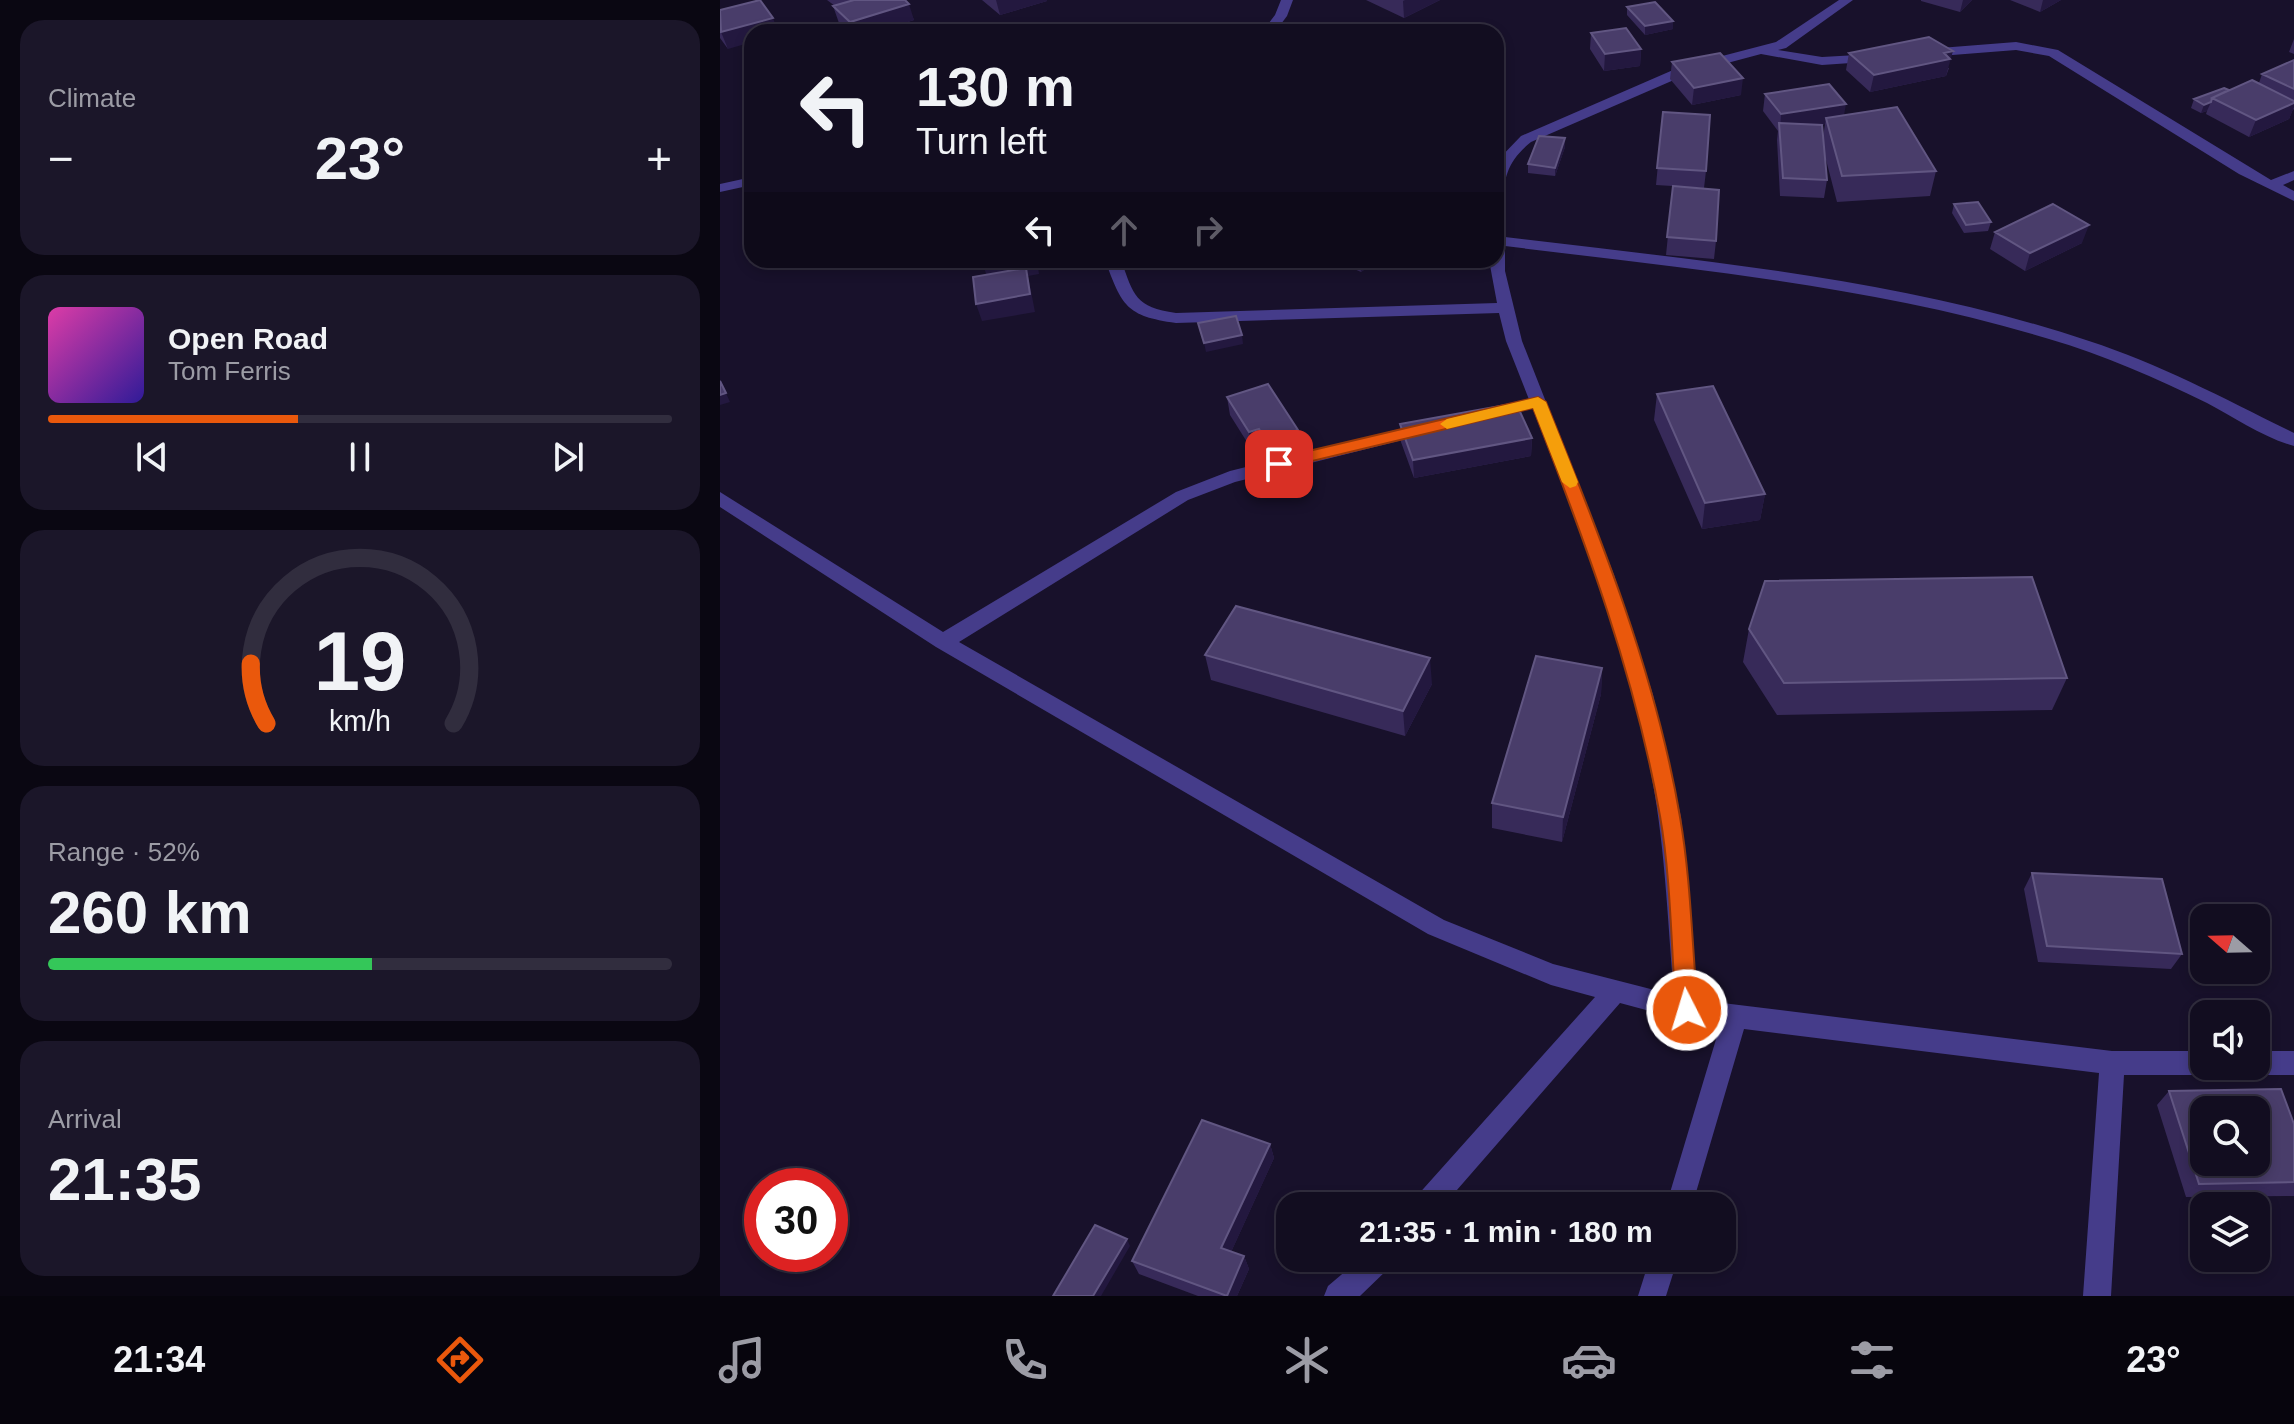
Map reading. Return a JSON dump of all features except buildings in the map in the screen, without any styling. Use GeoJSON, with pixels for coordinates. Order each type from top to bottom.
{"type":"FeatureCollection","features":[{"type":"Feature","properties":{"kind":"street"},"geometry":{"type":"LineString","coordinates":[[1274,24],[1287,0]]}},
{"type":"Feature","properties":{"kind":"street"},"geometry":{"type":"LineString","coordinates":[[1504,160],[1526,139],[1685,70],[1764,51],[1795,38],[1847,0]]}},
{"type":"Feature","properties":{"kind":"street"},"geometry":{"type":"LineString","coordinates":[[1910,54],[2016,46],[2053,53],[2294,197]]}},
{"type":"Feature","properties":{"kind":"street"},"geometry":{"type":"LineString","coordinates":[[1764,51],[1822,61],[1890,57]]}},
{"type":"Feature","properties":{"kind":"street"},"geometry":{"type":"LineString","coordinates":[[2271,185],[2294,175]]}},
{"type":"Feature","properties":{"kind":"street"},"geometry":{"type":"LineString","coordinates":[[720,188],[744,183]]}},
{"type":"Feature","properties":{"kind":"street"},"geometry":{"type":"LineString","coordinates":[[1504,242],[1778,277],[1959,308],[2055,335],[2140,364],[2294,440]]}},
{"type":"Feature","properties":{"kind":"street"},"geometry":{"type":"LineString","coordinates":[[1116,268],[1129,303],[1136,310],[1176,318],[1505,308]]}},
{"type":"Feature","properties":{"kind":"street"},"geometry":{"type":"LineString","coordinates":[[1497,268],[1531,404],[1594,543],[1643,696],[1670,818],[1687,1010]]}},
{"type":"Feature","properties":{"kind":"street"},"geometry":{"type":"LineString","coordinates":[[943,642],[1182,496],[1230,477],[1447,424]]}},
{"type":"Feature","properties":{"kind":"street"},"geometry":{"type":"LineString","coordinates":[[720,498],[943,642],[1436,927],[1551,974],[1687,1010],[1735,1017],[2112,1063],[2190,1063]]}},
{"type":"Feature","properties":{"kind":"street"},"geometry":{"type":"LineString","coordinates":[[1437,1192],[1615,992]]}},
{"type":"Feature","properties":{"kind":"street"},"geometry":{"type":"LineString","coordinates":[[1683,1192],[1735,1017]]}},
{"type":"Feature","properties":{"kind":"street"},"geometry":{"type":"LineString","coordinates":[[2097,1296],[2112,1063]]}},
{"type":"Feature","properties":{"kind":"street"},"geometry":{"type":"LineString","coordinates":[[2270,1063],[2294,1063]]}},
{"type":"Feature","properties":{"kind":"street"},"geometry":{"type":"LineString","coordinates":[[1338,1296],[1366,1272]]}},
{"type":"Feature","properties":{"kind":"street"},"geometry":{"type":"LineString","coordinates":[[1652,1296],[1660,1272]]}},
{"type":"Feature","properties":{"kind":"slow traffic"},"geometry":{"type":"LineString","coordinates":[[1447,424],[1538,402],[1570,482]]}},
{"type":"Feature","properties":{"kind":"route"},"geometry":{"type":"LineString","coordinates":[[1279,464],[1538,402],[1594,543],[1643,696],[1670,818],[1687,1010]]}}]}
